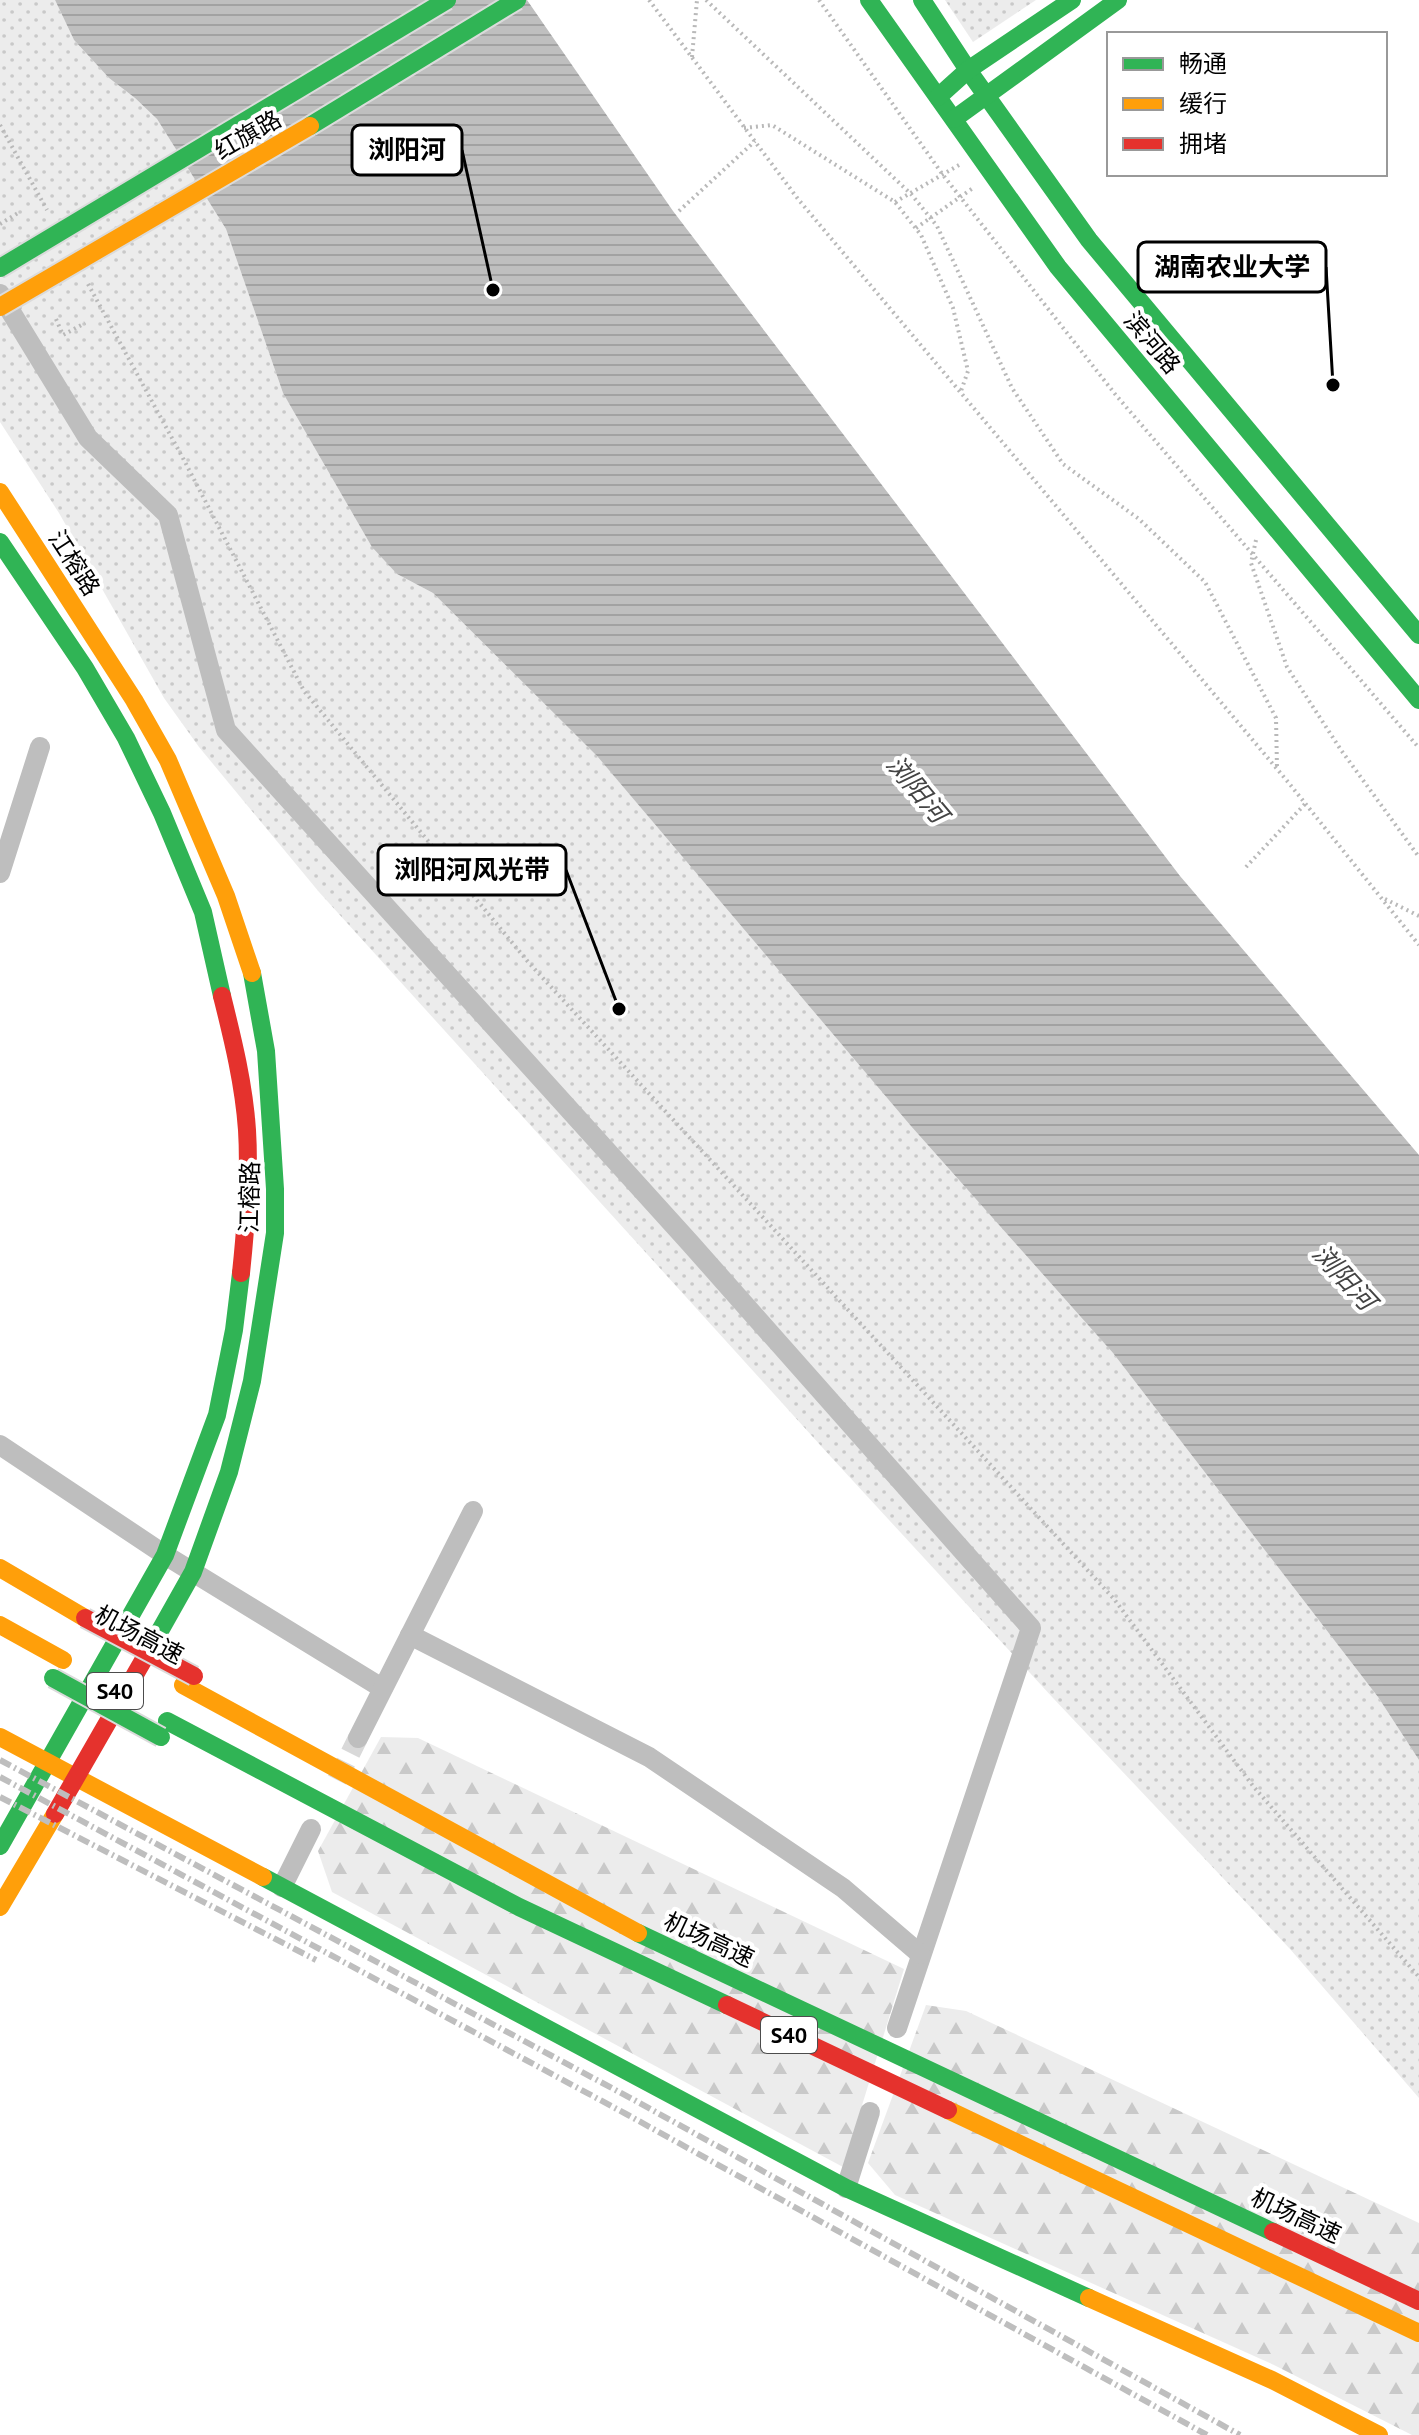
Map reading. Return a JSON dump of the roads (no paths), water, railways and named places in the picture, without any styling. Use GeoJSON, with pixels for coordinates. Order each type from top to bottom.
{"type":"FeatureCollection","features":[{"type":"Feature","properties":{"kind":"main road","name":"红旗路"},"geometry":{"type":"LineString","coordinates":[[0,268],[447,0]]}},
{"type":"Feature","properties":{"kind":"main road","name":"红旗路"},"geometry":{"type":"LineString","coordinates":[[0,307],[334,112],[517,0]]}},
{"type":"Feature","properties":{"kind":"main road","name":"滨河路"},"geometry":{"type":"LineString","coordinates":[[869,0],[1058,267],[1419,700]]}},
{"type":"Feature","properties":{"kind":"main road","name":"滨河路"},"geometry":{"type":"LineString","coordinates":[[922,0],[985,95],[1089,240],[1419,635]]}},
{"type":"Feature","properties":{"kind":"main road"},"geometry":{"type":"LineString","coordinates":[[938,97],[968,70],[1072,0]]}},
{"type":"Feature","properties":{"kind":"main road"},"geometry":{"type":"LineString","coordinates":[[954,119],[1118,0]]}},
{"type":"Feature","properties":{"kind":"main road","name":"江榕路"},"geometry":{"type":"LineString","coordinates":[[0,492],[134,700],[168,760],[226,896],[249,960],[266,1051],[274,1145],[275,1233],[252,1381],[229,1472],[193,1572],[0,1907]]}},
{"type":"Feature","properties":{"kind":"main road","name":"江榕路"},"geometry":{"type":"LineString","coordinates":[[0,542],[92,680],[126,738],[162,813],[203,912],[238,1063],[247,1131],[247,1220],[234,1330],[217,1415],[192,1488],[165,1555],[0,1846]]}},
{"type":"Feature","properties":{"kind":"main road"},"geometry":{"type":"LineString","coordinates":[[0,1568],[82,1624]]}},
{"type":"Feature","properties":{"kind":"main road","name":"机场高速"},"geometry":{"type":"LineString","coordinates":[[0,1583],[188,1680],[634,1931],[1419,2301]]}},
{"type":"Feature","properties":{"kind":"main road","name":"S40"},"geometry":{"type":"LineString","coordinates":[[0,1625],[63,1660],[164,1729],[295,1789],[519,1907],[1419,2333]]}},
{"type":"Feature","properties":{"kind":"main road"},"geometry":{"type":"LineString","coordinates":[[46,1675],[164,1729]]}},
{"type":"Feature","properties":{"kind":"main road"},"geometry":{"type":"LineString","coordinates":[[0,1737],[846,2188],[1272,2380],[1379,2435]]}},
{"type":"Feature","properties":{"kind":"street"},"geometry":{"type":"LineString","coordinates":[[0,294],[88,438],[168,515],[226,730],[690,1243],[1031,1628],[897,2028]]}},
{"type":"Feature","properties":{"kind":"street"},"geometry":{"type":"LineString","coordinates":[[0,873],[40,747]]}},
{"type":"Feature","properties":{"kind":"street"},"geometry":{"type":"LineString","coordinates":[[0,1445],[165,1555],[382,1688]]}},
{"type":"Feature","properties":{"kind":"street"},"geometry":{"type":"LineString","coordinates":[[358,1738],[473,1511]]}},
{"type":"Feature","properties":{"kind":"street"},"geometry":{"type":"LineString","coordinates":[[410,1635],[649,1757],[843,1888],[920,1954]]}},
{"type":"Feature","properties":{"kind":"street"},"geometry":{"type":"LineString","coordinates":[[282,1887],[311,1829]]}},
{"type":"Feature","properties":{"kind":"street"},"geometry":{"type":"LineString","coordinates":[[846,2188],[870,2112]]}},
{"type":"Feature","properties":{"kind":"water"},"geometry":{"type":"Polygon","coordinates":[[[55,0],[527,0],[673,211],[1180,876],[1419,1155],[1419,1760],[1378,1697],[1113,1353],[911,1126],[597,756],[433,593],[397,574],[372,547],[283,393],[226,229],[157,119],[109,78],[74,40],[55,0]]]}},
{"type":"Feature","properties":{"kind":"tunnel"},"geometry":{"type":"LineString","coordinates":[[337,1780],[358,1738]]}},
{"type":"Feature","properties":{"kind":"railway"},"geometry":{"type":"LineString","coordinates":[[0,1760],[636,2101],[1240,2435]]}},
{"type":"Feature","properties":{"kind":"railway"},"geometry":{"type":"LineString","coordinates":[[0,1777],[628,2115],[1207,2435]]}},
{"type":"Feature","properties":{"kind":"railway"},"geometry":{"type":"LineString","coordinates":[[0,1797],[316,1960]]}},
{"type":"Feature","properties":{"kind":"place","name":"浏阳河"},"geometry":{"type":"Point","coordinates":[493,290]}},
{"type":"Feature","properties":{"kind":"place","name":"湖南农业大学"},"geometry":{"type":"Point","coordinates":[1333,385]}},
{"type":"Feature","properties":{"kind":"place","name":"浏阳河风光带"},"geometry":{"type":"Point","coordinates":[619,1009]}}]}
